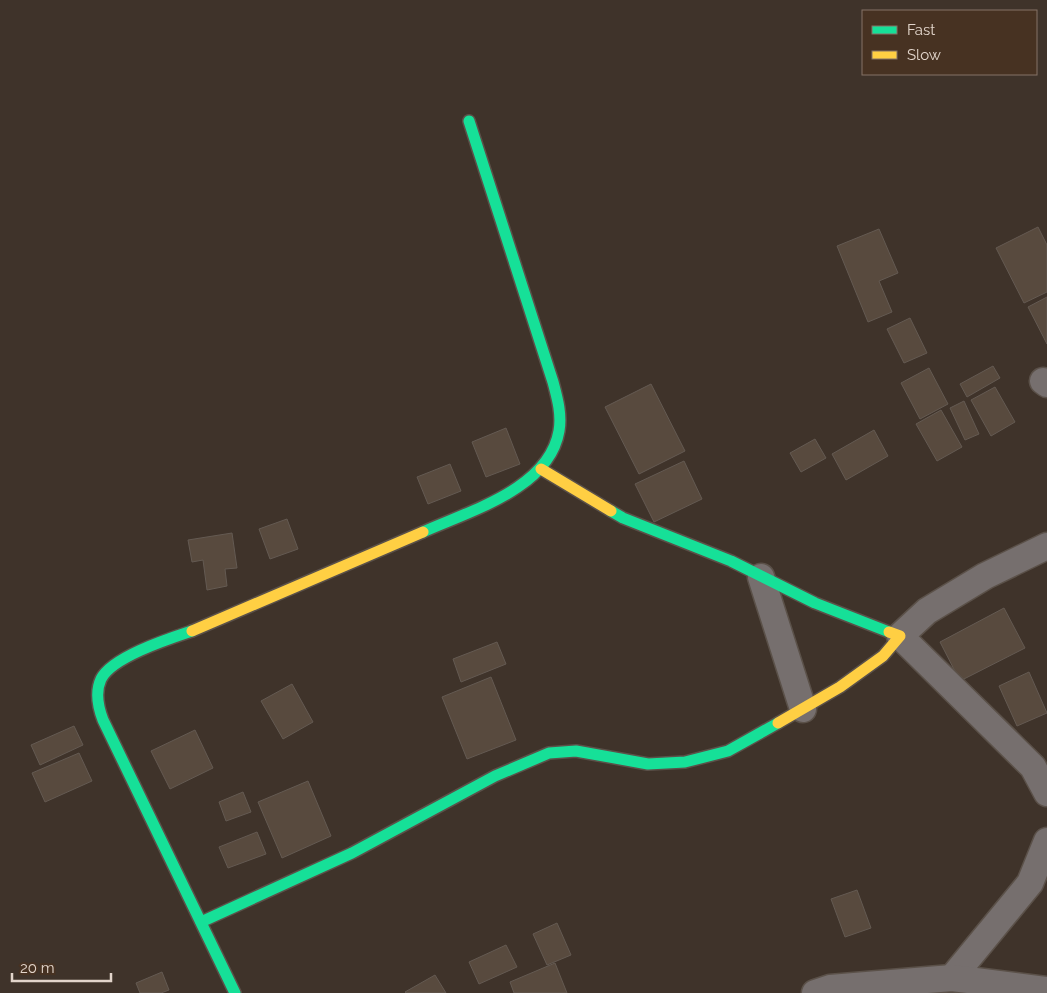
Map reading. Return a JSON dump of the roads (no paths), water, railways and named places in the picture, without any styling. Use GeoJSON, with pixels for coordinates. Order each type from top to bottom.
{"type":"FeatureCollection","features":[{"type":"Feature","properties":{"kind":"street"},"geometry":{"type":"LineString","coordinates":[[235,993],[103,720],[97,703],[98,686],[106,672],[121,660],[224,618],[495,500],[527,482],[541,469],[552,453],[559,430],[558,401],[517,265],[469,121]]}},
{"type":"Feature","properties":{"kind":"street"},"geometry":{"type":"LineString","coordinates":[[541,469],[623,518],[731,562],[815,603],[900,636],[1033,767],[1047,793]]}},
{"type":"Feature","properties":{"kind":"street"},"geometry":{"type":"LineString","coordinates":[[201,922],[352,853],[494,776],[549,753],[576,751],[648,764],[685,762],[728,751],[840,687],[883,656],[900,636],[927,612],[985,576],[1047,546]]}},
{"type":"Feature","properties":{"kind":"street"},"geometry":{"type":"LineString","coordinates":[[761,577],[802,709]]}},
{"type":"Feature","properties":{"kind":"street"},"geometry":{"type":"LineString","coordinates":[[952,978],[1030,883],[1047,841]]}},
{"type":"Feature","properties":{"kind":"street"},"geometry":{"type":"LineString","coordinates":[[814,993],[830,988],[952,978],[1047,990]]}}]}
